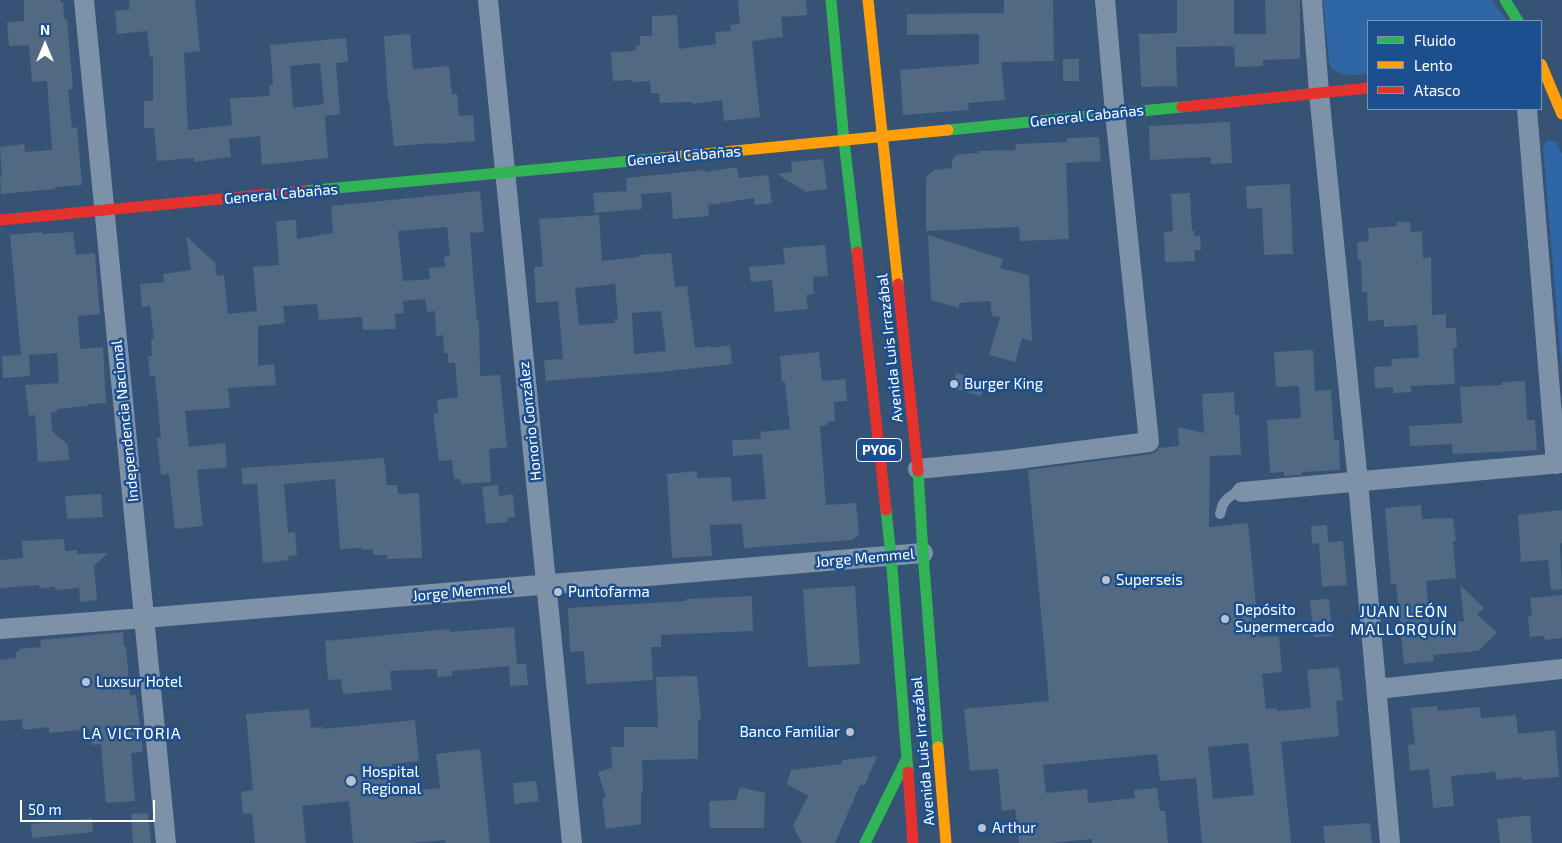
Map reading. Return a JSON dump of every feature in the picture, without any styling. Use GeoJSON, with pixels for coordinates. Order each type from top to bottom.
{"type":"FeatureCollection","features":[{"type":"Feature","properties":{"kind":"main road","name":"PY06"},"geometry":{"type":"LineString","coordinates":[[831,0],[844,141]]}},
{"type":"Feature","properties":{"kind":"main road","name":"Avenida Luis Irrazábal"},"geometry":{"type":"LineString","coordinates":[[868,0],[918,469],[946,843]]}},
{"type":"Feature","properties":{"kind":"main road"},"geometry":{"type":"LineString","coordinates":[[1505,0],[1517,20]]}},
{"type":"Feature","properties":{"kind":"main road"},"geometry":{"type":"LineString","coordinates":[[1542,68],[1562,114]]}},
{"type":"Feature","properties":{"kind":"main road","name":"General Cabañas"},"geometry":{"type":"LineString","coordinates":[[0,220],[844,141],[1367,88]]}},
{"type":"Feature","properties":{"kind":"main road","name":"Avenida Luis Irrazábal"},"geometry":{"type":"LineString","coordinates":[[844,141],[891,556],[913,843]]}},
{"type":"Feature","properties":{"kind":"main road"},"geometry":{"type":"LineString","coordinates":[[865,843],[906,760]]}},
{"type":"Feature","properties":{"kind":"street","name":"Independencia Nacional"},"geometry":{"type":"LineString","coordinates":[[84,0],[166,843]]}},
{"type":"Feature","properties":{"kind":"street","name":"Honorio González"},"geometry":{"type":"LineString","coordinates":[[488,0],[572,843]]}},
{"type":"Feature","properties":{"kind":"street"},"geometry":{"type":"LineString","coordinates":[[918,469],[1009,460],[1149,442],[1105,0]]}},
{"type":"Feature","properties":{"kind":"street"},"geometry":{"type":"LineString","coordinates":[[1312,0],[1319,93],[1358,482],[1390,843]]}},
{"type":"Feature","properties":{"kind":"street"},"geometry":{"type":"LineString","coordinates":[[1242,492],[1559,464],[1527,110]]}},
{"type":"Feature","properties":{"kind":"street","name":"Jorge Memmel"},"geometry":{"type":"LineString","coordinates":[[0,629],[923,553]]}},
{"type":"Feature","properties":{"kind":"street"},"geometry":{"type":"LineString","coordinates":[[1377,688],[1562,668]]}},
{"type":"Feature","properties":{"kind":"lane"},"geometry":{"type":"LineString","coordinates":[[1220,514],[1223,504],[1228,498],[1235,493],[1242,492]]}},
{"type":"Feature","properties":{"kind":"shaded area"},"geometry":{"type":"Polygon","coordinates":[[[1323,0],[1492,0],[1506,20],[1367,20],[1367,74],[1344,75],[1331,68],[1323,0]]]}},
{"type":"Feature","properties":{"kind":"shaded area"},"geometry":{"type":"Polygon","coordinates":[[[1546,141],[1556,142],[1562,154],[1562,374],[1543,148],[1546,141]]]}},
{"type":"Feature","properties":{"kind":"building"},"geometry":{"type":"Polygon","coordinates":[[[24,0],[60,0],[60,2],[63,2],[64,19],[67,19],[73,89],[68,90],[72,128],[77,127],[82,185],[1,194],[0,147],[24,144],[25,152],[52,150],[47,81],[32,82],[29,45],[9,46],[7,22],[24,21],[24,0]]]}},
{"type":"Feature","properties":{"kind":"building"},"geometry":{"type":"Polygon","coordinates":[[[129,0],[195,0],[200,51],[184,53],[188,130],[232,125],[230,98],[270,96],[269,85],[273,85],[270,45],[346,38],[348,62],[336,63],[340,114],[325,116],[324,111],[328,158],[262,165],[260,136],[229,139],[231,157],[194,162],[194,158],[157,161],[154,128],[144,128],[144,101],[153,101],[153,57],[150,57],[147,31],[117,34],[115,11],[130,9],[129,0]],[[320,63],[290,66],[293,108],[324,104],[320,63]]]}},
{"type":"Feature","properties":{"kind":"building"},"geometry":{"type":"Polygon","coordinates":[[[738,0],[806,0],[807,15],[781,17],[783,37],[752,41],[760,117],[724,121],[722,100],[692,104],[692,102],[660,103],[659,93],[651,93],[650,81],[613,81],[611,52],[636,51],[636,45],[640,45],[640,36],[652,36],[652,16],[677,15],[679,49],[716,44],[715,32],[731,31],[730,25],[740,24],[738,0]]]}},
{"type":"Feature","properties":{"kind":"building"},"geometry":{"type":"Polygon","coordinates":[[[1004,0],[1053,0],[1054,61],[1001,62],[1005,100],[968,103],[969,110],[903,115],[900,70],[979,64],[979,34],[907,35],[907,14],[1004,13],[1004,0]]]}},
{"type":"Feature","properties":{"kind":"building"},"geometry":{"type":"Polygon","coordinates":[[[1177,0],[1234,0],[1234,34],[1266,34],[1265,0],[1300,0],[1300,59],[1263,60],[1263,66],[1235,67],[1234,46],[1176,47],[1177,86],[1141,87],[1139,34],[1177,33],[1177,0]]]}},
{"type":"Feature","properties":{"kind":"building"},"geometry":{"type":"Polygon","coordinates":[[[410,34],[413,69],[449,66],[452,94],[457,94],[459,116],[473,115],[475,141],[394,146],[388,101],[384,36],[410,34]]]}},
{"type":"Feature","properties":{"kind":"building"},"geometry":{"type":"Polygon","coordinates":[[[1063,59],[1079,59],[1079,81],[1063,81],[1063,59]]]}},
{"type":"Feature","properties":{"kind":"building"},"geometry":{"type":"Polygon","coordinates":[[[1230,122],[1232,163],[1211,164],[1211,157],[1150,160],[1149,126],[1230,122]]]}},
{"type":"Feature","properties":{"kind":"building"},"geometry":{"type":"Polygon","coordinates":[[[1099,137],[1101,161],[1066,163],[1069,239],[1020,241],[1019,227],[926,231],[926,178],[935,170],[952,168],[952,161],[955,156],[979,153],[978,151],[1016,150],[1015,144],[1067,142],[1067,138],[1099,137]]]}},
{"type":"Feature","properties":{"kind":"building"},"geometry":{"type":"Polygon","coordinates":[[[823,159],[827,189],[806,192],[777,174],[792,172],[791,162],[823,159]]]}},
{"type":"Feature","properties":{"kind":"building"},"geometry":{"type":"Polygon","coordinates":[[[737,167],[739,178],[768,175],[772,203],[755,205],[754,198],[708,205],[709,216],[673,219],[671,192],[641,194],[642,209],[595,213],[593,193],[627,191],[626,178],[705,170],[705,172],[737,167]]]}},
{"type":"Feature","properties":{"kind":"building"},"geometry":{"type":"Polygon","coordinates":[[[1290,184],[1293,254],[1264,255],[1262,208],[1247,209],[1246,186],[1290,184]]]}},
{"type":"Feature","properties":{"kind":"building"},"geometry":{"type":"Polygon","coordinates":[[[480,191],[484,232],[470,233],[477,321],[479,321],[480,376],[500,375],[507,447],[489,449],[491,482],[461,484],[460,479],[454,479],[452,460],[439,461],[433,414],[438,413],[437,400],[458,397],[455,363],[448,363],[448,353],[444,353],[443,335],[436,336],[435,311],[427,312],[425,299],[403,301],[404,313],[395,314],[396,329],[363,330],[362,317],[319,320],[317,304],[283,306],[285,323],[258,326],[258,366],[274,364],[276,385],[228,388],[230,408],[185,411],[189,447],[225,443],[227,467],[197,470],[203,526],[175,529],[169,474],[161,475],[157,438],[161,438],[155,376],[150,376],[148,356],[152,356],[151,339],[154,339],[150,306],[142,307],[140,284],[164,282],[163,274],[191,270],[186,236],[215,263],[217,276],[224,275],[228,314],[257,311],[253,267],[279,265],[276,221],[296,220],[297,239],[333,233],[331,206],[480,191]],[[447,227],[398,231],[403,281],[430,279],[429,268],[445,267],[444,257],[450,256],[447,227]]]}},
{"type":"Feature","properties":{"kind":"building"},"geometry":{"type":"Polygon","coordinates":[[[1190,193],[1192,231],[1194,230],[1194,236],[1200,236],[1201,250],[1194,250],[1195,261],[1165,262],[1164,232],[1173,231],[1171,194],[1190,193]]]}},
{"type":"Feature","properties":{"kind":"building"},"geometry":{"type":"Polygon","coordinates":[[[599,215],[602,261],[639,257],[639,255],[671,253],[675,287],[687,286],[695,348],[730,345],[732,364],[546,381],[544,360],[563,359],[558,301],[536,303],[534,267],[543,267],[539,219],[599,215]],[[615,284],[575,288],[579,325],[615,323],[614,319],[618,319],[615,284]],[[661,311],[632,313],[634,354],[666,351],[661,311]]]}},
{"type":"Feature","properties":{"kind":"building"},"geometry":{"type":"Polygon","coordinates":[[[1397,222],[1410,222],[1411,232],[1422,231],[1423,258],[1431,257],[1432,315],[1446,314],[1446,328],[1456,328],[1457,348],[1453,348],[1455,384],[1411,386],[1411,392],[1393,393],[1393,387],[1375,388],[1374,367],[1392,366],[1391,359],[1419,358],[1417,325],[1384,327],[1384,320],[1368,321],[1367,292],[1362,292],[1361,260],[1358,260],[1357,242],[1369,241],[1368,228],[1397,226],[1397,222]]]}},
{"type":"Feature","properties":{"kind":"building"},"geometry":{"type":"Polygon","coordinates":[[[42,232],[42,234],[73,232],[76,255],[95,253],[100,314],[78,316],[80,349],[103,347],[106,403],[57,409],[57,412],[51,413],[52,431],[68,445],[69,460],[38,462],[35,415],[29,416],[25,385],[59,383],[57,353],[29,355],[30,376],[3,378],[2,356],[21,355],[10,235],[42,232]]]}},
{"type":"Feature","properties":{"kind":"building"},"geometry":{"type":"Polygon","coordinates":[[[928,235],[1003,259],[1000,268],[1029,275],[1032,341],[1022,338],[1015,362],[989,355],[1000,317],[992,316],[990,301],[959,303],[959,308],[931,300],[928,235]]]}},
{"type":"Feature","properties":{"kind":"building"},"geometry":{"type":"Polygon","coordinates":[[[825,245],[828,276],[813,277],[814,294],[806,295],[808,309],[775,312],[772,280],[751,282],[749,267],[785,264],[783,248],[825,245]]]}},
{"type":"Feature","properties":{"kind":"building"},"geometry":{"type":"Polygon","coordinates":[[[1313,350],[1315,391],[1331,390],[1334,440],[1339,440],[1340,470],[1302,472],[1302,475],[1284,476],[1284,472],[1270,473],[1267,420],[1301,418],[1299,386],[1276,387],[1274,352],[1313,350]]]}},
{"type":"Feature","properties":{"kind":"building"},"geometry":{"type":"Polygon","coordinates":[[[819,352],[822,381],[845,379],[847,401],[834,402],[835,421],[827,422],[827,425],[820,426],[826,505],[856,503],[859,534],[852,540],[744,548],[742,524],[710,525],[712,556],[672,558],[667,474],[697,471],[697,478],[731,477],[732,501],[766,499],[762,454],[733,456],[732,440],[761,439],[760,432],[790,429],[785,382],[782,382],[780,356],[819,352]]]}},
{"type":"Feature","properties":{"kind":"building"},"geometry":{"type":"Polygon","coordinates":[[[956,373],[985,381],[981,396],[952,388],[956,373]]]}},
{"type":"Feature","properties":{"kind":"building"},"geometry":{"type":"Polygon","coordinates":[[[1525,381],[1527,420],[1535,420],[1537,450],[1453,454],[1452,444],[1410,446],[1409,426],[1462,423],[1460,387],[1502,385],[1502,382],[1525,381]]]}},
{"type":"Feature","properties":{"kind":"building"},"geometry":{"type":"Polygon","coordinates":[[[1234,392],[1235,415],[1239,415],[1241,455],[1210,456],[1209,527],[1248,523],[1259,637],[1279,636],[1282,672],[1262,674],[1266,709],[1277,708],[1277,711],[1311,708],[1307,670],[1339,667],[1343,700],[1336,701],[1339,736],[1281,742],[1291,843],[1202,843],[1196,778],[1160,781],[1157,754],[1043,765],[1046,793],[1087,789],[1088,803],[1135,798],[1134,790],[1157,788],[1160,811],[1165,811],[1168,843],[1092,843],[1092,839],[1052,843],[1019,843],[1015,809],[1002,811],[998,769],[970,771],[964,709],[1049,701],[1028,470],[1151,454],[1159,448],[1179,446],[1178,427],[1204,433],[1202,394],[1234,392]],[[1248,743],[1208,747],[1213,799],[1254,795],[1248,743]]]}},
{"type":"Feature","properties":{"kind":"building"},"geometry":{"type":"Polygon","coordinates":[[[384,458],[387,485],[397,485],[398,494],[419,493],[422,558],[387,559],[387,555],[373,555],[373,549],[340,549],[335,479],[284,484],[288,533],[295,532],[297,555],[288,556],[289,560],[263,563],[257,483],[243,485],[241,468],[384,458]]]}},
{"type":"Feature","properties":{"kind":"building"},"geometry":{"type":"Polygon","coordinates":[[[498,485],[499,496],[513,494],[515,517],[507,518],[507,522],[486,524],[482,487],[498,485]]]}},
{"type":"Feature","properties":{"kind":"building"},"geometry":{"type":"Polygon","coordinates":[[[101,494],[103,517],[67,519],[65,496],[101,494]]]}},
{"type":"Feature","properties":{"kind":"building"},"geometry":{"type":"Polygon","coordinates":[[[1421,505],[1422,519],[1453,518],[1456,541],[1453,541],[1456,578],[1426,581],[1430,624],[1464,621],[1460,585],[1484,608],[1477,614],[1497,633],[1478,651],[1433,655],[1434,661],[1404,664],[1396,584],[1391,584],[1385,508],[1421,505]]]}},
{"type":"Feature","properties":{"kind":"building"},"geometry":{"type":"Polygon","coordinates":[[[1562,510],[1562,543],[1560,544],[1562,589],[1551,590],[1548,560],[1521,562],[1518,515],[1562,510]]]}},
{"type":"Feature","properties":{"kind":"building"},"geometry":{"type":"Polygon","coordinates":[[[1327,525],[1328,542],[1343,541],[1347,585],[1322,587],[1319,543],[1312,544],[1311,526],[1327,525]]]}},
{"type":"Feature","properties":{"kind":"building"},"geometry":{"type":"Polygon","coordinates":[[[64,539],[65,551],[77,550],[77,554],[108,553],[94,566],[97,600],[80,602],[79,588],[55,590],[55,587],[39,588],[39,585],[0,588],[0,560],[23,558],[22,541],[64,539]]]}},
{"type":"Feature","properties":{"kind":"building"},"geometry":{"type":"Polygon","coordinates":[[[855,586],[860,664],[808,667],[803,589],[855,586]]]}},
{"type":"Feature","properties":{"kind":"building"},"geometry":{"type":"Polygon","coordinates":[[[1562,595],[1562,638],[1545,640],[1544,636],[1530,637],[1528,616],[1532,616],[1530,598],[1562,595]]]}},
{"type":"Feature","properties":{"kind":"building"},"geometry":{"type":"Polygon","coordinates":[[[752,596],[753,631],[661,635],[661,647],[651,647],[653,680],[586,684],[584,651],[570,652],[568,608],[752,596]]]}},
{"type":"Feature","properties":{"kind":"building"},"geometry":{"type":"Polygon","coordinates":[[[1329,599],[1332,636],[1314,637],[1310,600],[1329,599]]]}},
{"type":"Feature","properties":{"kind":"building"},"geometry":{"type":"Polygon","coordinates":[[[514,627],[517,664],[526,664],[528,685],[510,686],[509,666],[452,671],[452,676],[437,677],[437,669],[390,671],[392,690],[343,694],[341,679],[328,680],[325,641],[449,629],[450,632],[514,627]]]}},
{"type":"Feature","properties":{"kind":"building"},"geometry":{"type":"Polygon","coordinates":[[[123,632],[130,695],[136,695],[143,752],[131,753],[135,801],[106,803],[101,744],[92,745],[90,729],[49,733],[49,727],[23,730],[22,719],[0,721],[0,660],[16,658],[16,652],[19,652],[19,649],[41,647],[40,640],[123,632]]]}},
{"type":"Feature","properties":{"kind":"building"},"geometry":{"type":"Polygon","coordinates":[[[697,676],[701,720],[698,720],[698,759],[642,760],[641,824],[606,829],[602,798],[606,798],[598,772],[612,768],[611,747],[624,747],[624,727],[658,727],[656,677],[697,676]]]}},
{"type":"Feature","properties":{"kind":"building"},"geometry":{"type":"Polygon","coordinates":[[[1437,706],[1437,711],[1480,707],[1481,718],[1516,715],[1518,734],[1555,730],[1559,777],[1522,780],[1522,777],[1496,780],[1495,772],[1451,776],[1454,806],[1433,808],[1429,769],[1410,771],[1408,745],[1415,744],[1411,708],[1437,706]]]}},
{"type":"Feature","properties":{"kind":"building"},"geometry":{"type":"Polygon","coordinates":[[[309,709],[311,728],[323,727],[323,729],[415,720],[419,761],[392,764],[395,793],[440,788],[436,754],[480,749],[490,843],[446,843],[445,840],[411,843],[353,843],[349,801],[302,806],[306,843],[255,843],[252,813],[243,814],[241,792],[253,790],[246,714],[309,709]]]}},
{"type":"Feature","properties":{"kind":"building"},"geometry":{"type":"Polygon","coordinates":[[[877,756],[865,785],[860,785],[835,843],[802,843],[793,826],[808,796],[787,784],[791,770],[842,764],[842,760],[877,756]]]}},
{"type":"Feature","properties":{"kind":"building"},"geometry":{"type":"Polygon","coordinates":[[[536,781],[539,801],[514,804],[513,783],[536,781]]]}},
{"type":"Feature","properties":{"kind":"building"},"geometry":{"type":"Polygon","coordinates":[[[740,787],[765,793],[764,828],[710,828],[709,801],[736,800],[740,787]]]}},
{"type":"Feature","properties":{"kind":"building"},"geometry":{"type":"Polygon","coordinates":[[[148,813],[151,843],[133,843],[131,814],[148,813]]]}},
{"type":"Feature","properties":{"kind":"building"},"geometry":{"type":"Polygon","coordinates":[[[1530,815],[1532,843],[1500,843],[1497,819],[1530,815]]]}},
{"type":"Feature","properties":{"kind":"building"},"geometry":{"type":"Polygon","coordinates":[[[92,818],[93,832],[32,838],[31,824],[92,818]]]}},
{"type":"Feature","properties":{"kind":"building"},"geometry":{"type":"Polygon","coordinates":[[[1370,823],[1372,843],[1325,843],[1323,826],[1370,823]]]}},
{"type":"Feature","properties":{"kind":"traffic: fast"},"geometry":{"type":"LineString","coordinates":[[831,0],[844,141],[857,252]]}},
{"type":"Feature","properties":{"kind":"traffic: fast"},"geometry":{"type":"LineString","coordinates":[[1505,0],[1517,20]]}},
{"type":"Feature","properties":{"kind":"traffic: fast"},"geometry":{"type":"LineString","coordinates":[[948,130],[1182,107]]}},
{"type":"Feature","properties":{"kind":"traffic: fast"},"geometry":{"type":"LineString","coordinates":[[304,191],[663,158]]}},
{"type":"Feature","properties":{"kind":"traffic: fast"},"geometry":{"type":"LineString","coordinates":[[918,471],[938,747]]}},
{"type":"Feature","properties":{"kind":"traffic: fast"},"geometry":{"type":"LineString","coordinates":[[886,510],[908,772]]}},
{"type":"Feature","properties":{"kind":"traffic: fast"},"geometry":{"type":"LineString","coordinates":[[865,843],[906,760]]}},
{"type":"Feature","properties":{"kind":"traffic: slow"},"geometry":{"type":"LineString","coordinates":[[868,0],[898,284]]}},
{"type":"Feature","properties":{"kind":"traffic: slow"},"geometry":{"type":"LineString","coordinates":[[1542,66],[1562,114]]}},
{"type":"Feature","properties":{"kind":"traffic: slow"},"geometry":{"type":"LineString","coordinates":[[663,158],[948,130]]}},
{"type":"Feature","properties":{"kind":"traffic: slow"},"geometry":{"type":"LineString","coordinates":[[938,747],[946,843]]}},
{"type":"Feature","properties":{"kind":"traffic: jam"},"geometry":{"type":"LineString","coordinates":[[1182,107],[1367,88]]}},
{"type":"Feature","properties":{"kind":"traffic: jam"},"geometry":{"type":"LineString","coordinates":[[0,220],[304,191]]}},
{"type":"Feature","properties":{"kind":"traffic: jam"},"geometry":{"type":"LineString","coordinates":[[857,252],[886,510]]}},
{"type":"Feature","properties":{"kind":"traffic: jam"},"geometry":{"type":"LineString","coordinates":[[898,284],[918,471]]}},
{"type":"Feature","properties":{"kind":"traffic: jam"},"geometry":{"type":"LineString","coordinates":[[908,772],[913,843]]}},
{"type":"Feature","properties":{"kind":"place","name":"Burger King"},"geometry":{"type":"Point","coordinates":[954,384]}},
{"type":"Feature","properties":{"kind":"place","name":"Superseis"},"geometry":{"type":"Point","coordinates":[1106,580]}},
{"type":"Feature","properties":{"kind":"place","name":"Puntofarma"},"geometry":{"type":"Point","coordinates":[558,592]}},
{"type":"Feature","properties":{"kind":"place","name":"Depósito Supermercado"},"geometry":{"type":"Point","coordinates":[1225,619]}},
{"type":"Feature","properties":{"kind":"place","name":"Luxsur Hotel"},"geometry":{"type":"Point","coordinates":[86,682]}},
{"type":"Feature","properties":{"kind":"place","name":"Banco Familiar"},"geometry":{"type":"Point","coordinates":[850,732]}},
{"type":"Feature","properties":{"kind":"place","name":"Hospital Regional"},"geometry":{"type":"Point","coordinates":[351,781]}},
{"type":"Feature","properties":{"kind":"place","name":"Arthur"},"geometry":{"type":"Point","coordinates":[982,828]}},
{"type":"Feature","properties":{"kind":"district","name":"JUAN LEÓN MALLORQUÍN"},"geometry":{"type":"Point","coordinates":[1404,621]}},
{"type":"Feature","properties":{"kind":"district","name":"LA VICTORIA"},"geometry":{"type":"Point","coordinates":[132,734]}}]}
